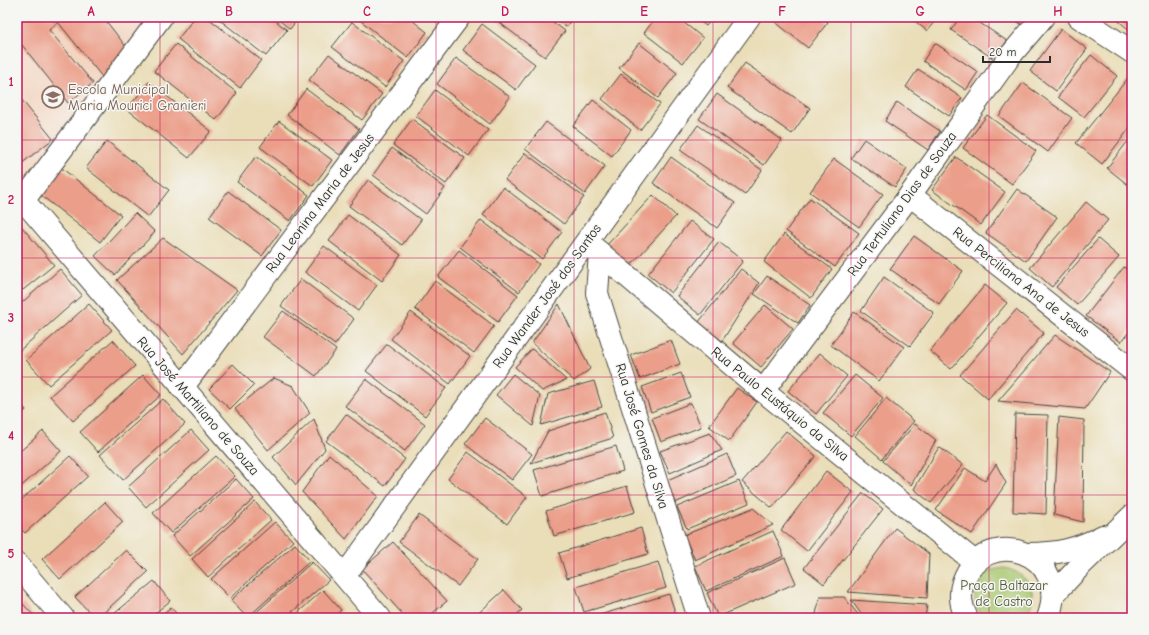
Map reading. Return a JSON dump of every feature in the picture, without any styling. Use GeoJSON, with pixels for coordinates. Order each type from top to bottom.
{"type":"FeatureCollection","features":[{"type":"Feature","properties":{"kind":"street"},"geometry":{"type":"LineString","coordinates":[[19,200],[161,17]]}},
{"type":"Feature","properties":{"kind":"street","name":"Rua Leonina Maria de Jesus"},"geometry":{"type":"LineString","coordinates":[[182,388],[459,17]]}},
{"type":"Feature","properties":{"kind":"street","name":"Rua Wander José dos Santos"},"geometry":{"type":"LineString","coordinates":[[345,576],[594,247],[749,17]]}},
{"type":"Feature","properties":{"kind":"street","name":"Rua Tertuliano Dias de Souza"},"geometry":{"type":"LineString","coordinates":[[763,391],[910,195],[1010,56],[1043,17]]}},
{"type":"Feature","properties":{"kind":"street"},"geometry":{"type":"LineString","coordinates":[[1079,17],[1132,52]]}},
{"type":"Feature","properties":{"kind":"street","name":"Rua Perciliana Ana de Jesus"},"geometry":{"type":"LineString","coordinates":[[910,195],[1132,370]]}},
{"type":"Feature","properties":{"kind":"street","name":"Rua José Martiliano de Souza"},"geometry":{"type":"LineString","coordinates":[[19,200],[380,618]]}},
{"type":"Feature","properties":{"kind":"street","name":"Rua Paulo Eustáquio da Silva"},"geometry":{"type":"LineString","coordinates":[[594,247],[763,391],[976,563]]}},
{"type":"Feature","properties":{"kind":"street","name":"Rua José Gomes da Silva"},"geometry":{"type":"LineString","coordinates":[[594,247],[597,293],[699,618]]}},
{"type":"Feature","properties":{"kind":"street"},"geometry":{"type":"LineString","coordinates":[[1028,554],[1052,554],[1070,550],[1085,545],[1127,521]]}},
{"type":"Feature","properties":{"kind":"street"},"geometry":{"type":"LineString","coordinates":[[1052,610],[1083,563],[1127,521]]}},
{"type":"Feature","properties":{"kind":"street"},"geometry":{"type":"LineString","coordinates":[[961,612],[962,586],[966,574],[976,563],[988,554],[1005,550],[1017,550],[1028,554],[1046,571],[1052,583],[1052,610]]}},
{"type":"Feature","properties":{"kind":"street"},"geometry":{"type":"LineString","coordinates":[[17,564],[63,618]]}},
{"type":"Feature","properties":{"kind":"shaded area","name":"Escola Municipal Maria Mourici Granieri"},"geometry":{"type":"Polygon","coordinates":[[[17,17],[150,17],[22,183],[17,177],[17,17]]]}},
{"type":"Feature","properties":{"kind":"green space","name":"Praça Baltazar de Castro"},"geometry":{"type":"Polygon","coordinates":[[[1004,568],[1020,575],[1031,587],[1033,595],[1029,611],[1022,618],[985,618],[980,613],[975,602],[978,583],[986,573],[995,569],[1004,568]]]}},
{"type":"Feature","properties":{"kind":"building"},"geometry":{"type":"Polygon","coordinates":[[[17,17],[103,17],[127,48],[103,78],[58,22],[49,30],[93,83],[68,103],[22,45],[17,49],[17,17]]]}},
{"type":"Feature","properties":{"kind":"building"},"geometry":{"type":"Polygon","coordinates":[[[195,17],[207,17],[261,60],[240,88],[178,39],[195,17]]]}},
{"type":"Feature","properties":{"kind":"building"},"geometry":{"type":"Polygon","coordinates":[[[216,17],[271,17],[287,30],[266,56],[216,17]]]}},
{"type":"Feature","properties":{"kind":"building"},"geometry":{"type":"Polygon","coordinates":[[[275,17],[299,17],[290,29],[275,17]]]}},
{"type":"Feature","properties":{"kind":"building"},"geometry":{"type":"Polygon","coordinates":[[[356,17],[408,17],[427,32],[408,58],[356,17]]]}},
{"type":"Feature","properties":{"kind":"building"},"geometry":{"type":"Polygon","coordinates":[[[492,17],[546,17],[565,31],[545,57],[492,17]]]}},
{"type":"Feature","properties":{"kind":"building"},"geometry":{"type":"Polygon","coordinates":[[[553,17],[573,17],[566,27],[553,17]]]}},
{"type":"Feature","properties":{"kind":"building"},"geometry":{"type":"Polygon","coordinates":[[[656,17],[677,17],[703,38],[683,63],[644,33],[656,17]]]}},
{"type":"Feature","properties":{"kind":"building"},"geometry":{"type":"Polygon","coordinates":[[[695,17],[713,17],[706,26],[695,17]]]}},
{"type":"Feature","properties":{"kind":"building"},"geometry":{"type":"Polygon","coordinates":[[[769,17],[821,17],[828,22],[808,48],[769,17]]]}},
{"type":"Feature","properties":{"kind":"building"},"geometry":{"type":"Polygon","coordinates":[[[910,17],[938,17],[927,31],[910,17]]]}},
{"type":"Feature","properties":{"kind":"building"},"geometry":{"type":"Polygon","coordinates":[[[960,17],[971,17],[1007,41],[994,59],[951,30],[960,17]]]}},
{"type":"Feature","properties":{"kind":"building"},"geometry":{"type":"Polygon","coordinates":[[[1010,17],[1031,17],[1024,26],[1010,17]]]}},
{"type":"Feature","properties":{"kind":"building"},"geometry":{"type":"Polygon","coordinates":[[[1132,17],[1132,32],[1115,18],[1132,17]]]}},
{"type":"Feature","properties":{"kind":"building"},"geometry":{"type":"Polygon","coordinates":[[[352,22],[404,61],[385,87],[332,47],[352,22]]]}},
{"type":"Feature","properties":{"kind":"building"},"geometry":{"type":"Polygon","coordinates":[[[482,24],[535,64],[516,90],[463,50],[482,24]]]}},
{"type":"Feature","properties":{"kind":"building"},"geometry":{"type":"Polygon","coordinates":[[[1061,29],[1087,49],[1056,91],[1030,71],[1061,29]]]}},
{"type":"Feature","properties":{"kind":"building"},"geometry":{"type":"Polygon","coordinates":[[[639,43],[677,73],[658,98],[619,68],[639,43]]]}},
{"type":"Feature","properties":{"kind":"building"},"geometry":{"type":"Polygon","coordinates":[[[935,43],[978,72],[966,90],[923,61],[935,43]]]}},
{"type":"Feature","properties":{"kind":"building"},"geometry":{"type":"Polygon","coordinates":[[[176,44],[237,93],[216,120],[154,71],[176,44]]]}},
{"type":"Feature","properties":{"kind":"building"},"geometry":{"type":"Polygon","coordinates":[[[329,54],[382,94],[362,120],[309,80],[329,54]]]}},
{"type":"Feature","properties":{"kind":"building"},"geometry":{"type":"Polygon","coordinates":[[[1091,55],[1117,76],[1084,117],[1058,97],[1091,55]]]}},
{"type":"Feature","properties":{"kind":"building"},"geometry":{"type":"Polygon","coordinates":[[[456,58],[510,97],[490,124],[437,84],[456,58]]]}},
{"type":"Feature","properties":{"kind":"building"},"geometry":{"type":"Polygon","coordinates":[[[745,63],[810,108],[792,134],[727,88],[745,63]]]}},
{"type":"Feature","properties":{"kind":"building"},"geometry":{"type":"Polygon","coordinates":[[[918,69],[962,98],[949,116],[906,87],[918,69]]]}},
{"type":"Feature","properties":{"kind":"building"},"geometry":{"type":"Polygon","coordinates":[[[621,74],[660,104],[640,130],[602,99],[621,74]]]}},
{"type":"Feature","properties":{"kind":"building"},"geometry":{"type":"Polygon","coordinates":[[[1128,78],[1132,82],[1132,125],[1102,164],[1076,143],[1128,78]]]}},
{"type":"Feature","properties":{"kind":"building"},"geometry":{"type":"Polygon","coordinates":[[[149,82],[211,131],[189,158],[127,109],[149,82]]]}},
{"type":"Feature","properties":{"kind":"building"},"geometry":{"type":"Polygon","coordinates":[[[1023,83],[1072,118],[1048,152],[999,116],[1023,83]]]}},
{"type":"Feature","properties":{"kind":"building"},"geometry":{"type":"Polygon","coordinates":[[[306,89],[359,129],[340,155],[287,115],[306,89]]]}},
{"type":"Feature","properties":{"kind":"building"},"geometry":{"type":"Polygon","coordinates":[[[435,90],[488,130],[469,156],[416,116],[435,90]]]}},
{"type":"Feature","properties":{"kind":"building"},"geometry":{"type":"Polygon","coordinates":[[[17,94],[53,139],[21,164],[17,160],[17,94]]]}},
{"type":"Feature","properties":{"kind":"building"},"geometry":{"type":"Polygon","coordinates":[[[717,94],[782,140],[764,165],[699,119],[717,94]]]}},
{"type":"Feature","properties":{"kind":"building"},"geometry":{"type":"Polygon","coordinates":[[[593,100],[631,130],[612,156],[573,126],[593,100]]]}},
{"type":"Feature","properties":{"kind":"building"},"geometry":{"type":"Polygon","coordinates":[[[897,102],[940,131],[928,150],[885,121],[897,102]]]}},
{"type":"Feature","properties":{"kind":"building"},"geometry":{"type":"Polygon","coordinates":[[[987,115],[1036,151],[1012,184],[963,148],[987,115]]]}},
{"type":"Feature","properties":{"kind":"building"},"geometry":{"type":"Polygon","coordinates":[[[412,119],[465,158],[446,184],[393,145],[412,119]]]}},
{"type":"Feature","properties":{"kind":"building"},"geometry":{"type":"Polygon","coordinates":[[[279,121],[332,160],[313,186],[260,147],[279,121]]]}},
{"type":"Feature","properties":{"kind":"building"},"geometry":{"type":"Polygon","coordinates":[[[546,122],[605,166],[585,194],[525,149],[546,122]]]}},
{"type":"Feature","properties":{"kind":"building"},"geometry":{"type":"Polygon","coordinates":[[[698,125],[762,170],[745,195],[680,150],[698,125]]]}},
{"type":"Feature","properties":{"kind":"building"},"geometry":{"type":"Polygon","coordinates":[[[1132,136],[1132,188],[1107,168],[1132,136]]]}},
{"type":"Feature","properties":{"kind":"building"},"geometry":{"type":"Polygon","coordinates":[[[864,139],[907,169],[895,187],[851,158],[864,139]]]}},
{"type":"Feature","properties":{"kind":"building"},"geometry":{"type":"Polygon","coordinates":[[[107,141],[169,190],[148,217],[86,168],[107,141]]]}},
{"type":"Feature","properties":{"kind":"building"},"geometry":{"type":"Polygon","coordinates":[[[392,148],[445,188],[426,214],[373,175],[392,148]]]}},
{"type":"Feature","properties":{"kind":"building"},"geometry":{"type":"Polygon","coordinates":[[[525,153],[584,197],[564,224],[505,180],[525,153]]]}},
{"type":"Feature","properties":{"kind":"building"},"geometry":{"type":"Polygon","coordinates":[[[256,156],[309,195],[290,221],[237,182],[256,156]]]}},
{"type":"Feature","properties":{"kind":"building"},"geometry":{"type":"Polygon","coordinates":[[[671,157],[735,203],[717,228],[653,183],[671,157]]]}},
{"type":"Feature","properties":{"kind":"building"},"geometry":{"type":"Polygon","coordinates":[[[956,157],[1005,192],[981,225],[932,190],[956,157]]]}},
{"type":"Feature","properties":{"kind":"building"},"geometry":{"type":"Polygon","coordinates":[[[834,159],[883,194],[859,227],[810,192],[834,159]]]}},
{"type":"Feature","properties":{"kind":"building"},"geometry":{"type":"Polygon","coordinates":[[[59,166],[121,215],[100,242],[38,193],[59,166]]]}},
{"type":"Feature","properties":{"kind":"building"},"geometry":{"type":"Polygon","coordinates":[[[368,180],[421,220],[402,245],[349,206],[368,180]]]}},
{"type":"Feature","properties":{"kind":"building"},"geometry":{"type":"Polygon","coordinates":[[[503,187],[562,232],[542,259],[483,215],[503,187]]]}},
{"type":"Feature","properties":{"kind":"building"},"geometry":{"type":"Polygon","coordinates":[[[1017,189],[1057,217],[1026,261],[986,233],[1017,189]]]}},
{"type":"Feature","properties":{"kind":"building"},"geometry":{"type":"Polygon","coordinates":[[[228,191],[281,230],[262,256],[209,217],[228,191]]]}},
{"type":"Feature","properties":{"kind":"building"},"geometry":{"type":"Polygon","coordinates":[[[653,195],[676,216],[629,267],[606,246],[653,195]]]}},
{"type":"Feature","properties":{"kind":"building"},"geometry":{"type":"Polygon","coordinates":[[[810,198],[859,233],[835,267],[786,231],[810,198]]]}},
{"type":"Feature","properties":{"kind":"building"},"geometry":{"type":"Polygon","coordinates":[[[1086,202],[1108,220],[1052,287],[1030,268],[1086,202]]]}},
{"type":"Feature","properties":{"kind":"building"},"geometry":{"type":"Polygon","coordinates":[[[135,213],[155,232],[115,275],[95,256],[135,213]]]}},
{"type":"Feature","properties":{"kind":"building"},"geometry":{"type":"Polygon","coordinates":[[[348,215],[401,255],[382,281],[329,241],[348,215]]]}},
{"type":"Feature","properties":{"kind":"building"},"geometry":{"type":"Polygon","coordinates":[[[481,220],[539,264],[519,292],[460,247],[481,220]]]}},
{"type":"Feature","properties":{"kind":"building"},"geometry":{"type":"Polygon","coordinates":[[[690,221],[714,239],[671,293],[648,274],[690,221]]]}},
{"type":"Feature","properties":{"kind":"building"},"geometry":{"type":"Polygon","coordinates":[[[22,227],[54,265],[23,290],[17,283],[17,232],[22,227]]]}},
{"type":"Feature","properties":{"kind":"building"},"geometry":{"type":"Polygon","coordinates":[[[784,234],[832,269],[811,298],[764,262],[784,234]]]}},
{"type":"Feature","properties":{"kind":"building"},"geometry":{"type":"Polygon","coordinates":[[[914,236],[963,271],[939,304],[890,269],[914,236]]]}},
{"type":"Feature","properties":{"kind":"building"},"geometry":{"type":"Polygon","coordinates":[[[163,238],[237,290],[183,354],[117,280],[163,238]]]}},
{"type":"Feature","properties":{"kind":"building"},"geometry":{"type":"Polygon","coordinates":[[[1098,239],[1119,257],[1077,305],[1056,287],[1098,239]]]}},
{"type":"Feature","properties":{"kind":"building"},"geometry":{"type":"Polygon","coordinates":[[[719,242],[743,261],[700,315],[677,296],[719,242]]]}},
{"type":"Feature","properties":{"kind":"building"},"geometry":{"type":"Polygon","coordinates":[[[324,246],[377,285],[358,311],[305,272],[324,246]]]}},
{"type":"Feature","properties":{"kind":"building"},"geometry":{"type":"Polygon","coordinates":[[[459,250],[518,295],[498,322],[438,277],[459,250]]]}},
{"type":"Feature","properties":{"kind":"building"},"geometry":{"type":"Polygon","coordinates":[[[1124,267],[1132,274],[1132,328],[1121,342],[1086,316],[1124,267]]]}},
{"type":"Feature","properties":{"kind":"building"},"geometry":{"type":"Polygon","coordinates":[[[60,269],[82,295],[19,351],[17,348],[17,307],[60,269]]]}},
{"type":"Feature","properties":{"kind":"building"},"geometry":{"type":"Polygon","coordinates":[[[741,269],[759,283],[722,341],[698,323],[741,269]]]}},
{"type":"Feature","properties":{"kind":"building"},"geometry":{"type":"Polygon","coordinates":[[[767,276],[810,305],[798,323],[754,294],[767,276]]]}},
{"type":"Feature","properties":{"kind":"building"},"geometry":{"type":"Polygon","coordinates":[[[884,277],[934,313],[910,346],[861,311],[884,277]]]}},
{"type":"Feature","properties":{"kind":"building"},"geometry":{"type":"Polygon","coordinates":[[[301,279],[354,319],[335,345],[281,306],[301,279]]]}},
{"type":"Feature","properties":{"kind":"building"},"geometry":{"type":"Polygon","coordinates":[[[435,281],[494,326],[474,353],[415,309],[435,281]]]}},
{"type":"Feature","properties":{"kind":"building"},"geometry":{"type":"Polygon","coordinates":[[[985,285],[1007,303],[951,369],[930,351],[985,285]]]}},
{"type":"Feature","properties":{"kind":"building"},"geometry":{"type":"Polygon","coordinates":[[[89,304],[112,330],[49,385],[26,360],[89,304]]]}},
{"type":"Feature","properties":{"kind":"building"},"geometry":{"type":"Polygon","coordinates":[[[559,304],[590,369],[574,381],[532,343],[559,304]]]}},
{"type":"Feature","properties":{"kind":"building"},"geometry":{"type":"Polygon","coordinates":[[[765,305],[793,329],[761,367],[733,343],[765,305]]]}},
{"type":"Feature","properties":{"kind":"building"},"geometry":{"type":"Polygon","coordinates":[[[1016,310],[1044,333],[988,399],[960,375],[1016,310]]]}},
{"type":"Feature","properties":{"kind":"building"},"geometry":{"type":"Polygon","coordinates":[[[283,311],[336,350],[316,376],[263,337],[283,311]]]}},
{"type":"Feature","properties":{"kind":"building"},"geometry":{"type":"Polygon","coordinates":[[[411,312],[470,356],[450,384],[391,339],[411,312]]]}},
{"type":"Feature","properties":{"kind":"building"},"geometry":{"type":"Polygon","coordinates":[[[854,312],[904,347],[879,381],[831,345],[854,312]]]}},
{"type":"Feature","properties":{"kind":"building"},"geometry":{"type":"Polygon","coordinates":[[[1055,335],[1110,372],[1085,409],[998,401],[1055,335]]]}},
{"type":"Feature","properties":{"kind":"building"},"geometry":{"type":"Polygon","coordinates":[[[113,340],[135,366],[73,421],[50,396],[113,340]]]}},
{"type":"Feature","properties":{"kind":"building"},"geometry":{"type":"Polygon","coordinates":[[[671,340],[680,364],[640,379],[631,355],[671,340]]]}},
{"type":"Feature","properties":{"kind":"building"},"geometry":{"type":"Polygon","coordinates":[[[387,344],[446,388],[425,416],[366,371],[387,344]]]}},
{"type":"Feature","properties":{"kind":"building"},"geometry":{"type":"Polygon","coordinates":[[[532,349],[566,380],[542,391],[515,367],[532,349]]]}},
{"type":"Feature","properties":{"kind":"building"},"geometry":{"type":"Polygon","coordinates":[[[820,353],[847,376],[816,414],[788,391],[820,353]]]}},
{"type":"Feature","properties":{"kind":"building"},"geometry":{"type":"Polygon","coordinates":[[[233,364],[254,385],[230,409],[209,389],[233,364]]]}},
{"type":"Feature","properties":{"kind":"building"},"geometry":{"type":"Polygon","coordinates":[[[681,373],[690,397],[651,412],[642,387],[681,373]]]}},
{"type":"Feature","properties":{"kind":"building"},"geometry":{"type":"Polygon","coordinates":[[[513,374],[540,396],[533,426],[496,395],[513,374]]]}},
{"type":"Feature","properties":{"kind":"building"},"geometry":{"type":"Polygon","coordinates":[[[143,375],[161,395],[98,452],[80,432],[143,375]]]}},
{"type":"Feature","properties":{"kind":"building"},"geometry":{"type":"Polygon","coordinates":[[[855,375],[883,398],[851,436],[823,413],[855,375]]]}},
{"type":"Feature","properties":{"kind":"building"},"geometry":{"type":"Polygon","coordinates":[[[274,378],[293,386],[310,413],[268,450],[235,409],[274,378]]]}},
{"type":"Feature","properties":{"kind":"building"},"geometry":{"type":"Polygon","coordinates":[[[366,379],[425,424],[405,451],[345,406],[366,379]]]}},
{"type":"Feature","properties":{"kind":"building"},"geometry":{"type":"Polygon","coordinates":[[[594,381],[602,407],[541,425],[548,394],[594,381]]]}},
{"type":"Feature","properties":{"kind":"building"},"geometry":{"type":"Polygon","coordinates":[[[737,388],[757,402],[729,441],[709,426],[737,388]]]}},
{"type":"Feature","properties":{"kind":"building"},"geometry":{"type":"Polygon","coordinates":[[[886,398],[914,421],[882,459],[855,436],[886,398]]]}},
{"type":"Feature","properties":{"kind":"building"},"geometry":{"type":"Polygon","coordinates":[[[163,399],[185,424],[123,480],[100,455],[163,399]]]}},
{"type":"Feature","properties":{"kind":"building"},"geometry":{"type":"Polygon","coordinates":[[[17,400],[26,410],[17,418],[17,400]]]}},
{"type":"Feature","properties":{"kind":"building"},"geometry":{"type":"Polygon","coordinates":[[[691,403],[701,427],[661,442],[652,418],[691,403]]]}},
{"type":"Feature","properties":{"kind":"building"},"geometry":{"type":"Polygon","coordinates":[[[605,412],[613,438],[531,463],[548,431],[605,412]]]}},
{"type":"Feature","properties":{"kind":"building"},"geometry":{"type":"Polygon","coordinates":[[[346,414],[405,459],[385,486],[326,441],[346,414]]]}},
{"type":"Feature","properties":{"kind":"building"},"geometry":{"type":"Polygon","coordinates":[[[1015,414],[1048,415],[1046,514],[1013,512],[1015,414]]]}},
{"type":"Feature","properties":{"kind":"building"},"geometry":{"type":"Polygon","coordinates":[[[1059,417],[1084,420],[1083,522],[1054,515],[1059,417]]]}},
{"type":"Feature","properties":{"kind":"building"},"geometry":{"type":"Polygon","coordinates":[[[485,418],[532,454],[512,480],[465,444],[485,418]]]}},
{"type":"Feature","properties":{"kind":"building"},"geometry":{"type":"Polygon","coordinates":[[[314,419],[325,449],[296,485],[273,457],[314,419]]]}},
{"type":"Feature","properties":{"kind":"building"},"geometry":{"type":"Polygon","coordinates":[[[915,424],[936,440],[911,485],[883,461],[915,424]]]}},
{"type":"Feature","properties":{"kind":"building"},"geometry":{"type":"Polygon","coordinates":[[[191,430],[209,450],[146,507],[128,487],[191,430]]]}},
{"type":"Feature","properties":{"kind":"building"},"geometry":{"type":"Polygon","coordinates":[[[43,431],[61,451],[17,490],[17,454],[43,431]]]}},
{"type":"Feature","properties":{"kind":"building"},"geometry":{"type":"Polygon","coordinates":[[[786,431],[816,456],[772,508],[742,482],[786,431]]]}},
{"type":"Feature","properties":{"kind":"building"},"geometry":{"type":"Polygon","coordinates":[[[710,433],[722,450],[670,473],[660,451],[710,433]]]}},
{"type":"Feature","properties":{"kind":"building"},"geometry":{"type":"Polygon","coordinates":[[[616,446],[623,471],[542,496],[534,470],[616,446]]]}},
{"type":"Feature","properties":{"kind":"building"},"geometry":{"type":"Polygon","coordinates":[[[939,447],[963,465],[931,503],[914,489],[939,447]]]}},
{"type":"Feature","properties":{"kind":"building"},"geometry":{"type":"Polygon","coordinates":[[[468,452],[527,497],[507,524],[448,479],[468,452]]]}},
{"type":"Feature","properties":{"kind":"building"},"geometry":{"type":"Polygon","coordinates":[[[329,454],[378,496],[346,539],[302,492],[329,454]]]}},
{"type":"Feature","properties":{"kind":"building"},"geometry":{"type":"Polygon","coordinates":[[[727,454],[736,476],[675,503],[665,481],[727,454]]]}},
{"type":"Feature","properties":{"kind":"building"},"geometry":{"type":"Polygon","coordinates":[[[70,456],[88,476],[25,533],[17,525],[17,504],[70,456]]]}},
{"type":"Feature","properties":{"kind":"building"},"geometry":{"type":"Polygon","coordinates":[[[216,456],[235,476],[171,533],[153,513],[216,456]]]}},
{"type":"Feature","properties":{"kind":"building"},"geometry":{"type":"Polygon","coordinates":[[[996,464],[1006,483],[972,534],[936,510],[965,468],[985,481],[996,464]]]}},
{"type":"Feature","properties":{"kind":"building"},"geometry":{"type":"Polygon","coordinates":[[[826,471],[853,492],[807,551],[781,530],[826,471]]]}},
{"type":"Feature","properties":{"kind":"building"},"geometry":{"type":"Polygon","coordinates":[[[236,479],[254,499],[190,556],[172,536],[236,479]]]}},
{"type":"Feature","properties":{"kind":"building"},"geometry":{"type":"Polygon","coordinates":[[[739,481],[749,503],[687,529],[677,507],[739,481]]]}},
{"type":"Feature","properties":{"kind":"building"},"geometry":{"type":"Polygon","coordinates":[[[627,486],[635,512],[554,536],[546,511],[627,486]]]}},
{"type":"Feature","properties":{"kind":"building"},"geometry":{"type":"Polygon","coordinates":[[[863,493],[883,509],[824,584],[804,568],[863,493]]]}},
{"type":"Feature","properties":{"kind":"building"},"geometry":{"type":"Polygon","coordinates":[[[105,502],[123,522],[60,579],[42,559],[105,502]]]}},
{"type":"Feature","properties":{"kind":"building"},"geometry":{"type":"Polygon","coordinates":[[[255,502],[271,520],[208,577],[192,559],[255,502]]]}},
{"type":"Feature","properties":{"kind":"building"},"geometry":{"type":"Polygon","coordinates":[[[753,508],[773,525],[695,560],[684,535],[753,508]]]}},
{"type":"Feature","properties":{"kind":"building"},"geometry":{"type":"Polygon","coordinates":[[[419,515],[478,559],[458,586],[399,542],[419,515]]]}},
{"type":"Feature","properties":{"kind":"building"},"geometry":{"type":"Polygon","coordinates":[[[275,522],[293,541],[230,598],[211,579],[275,522]]]}},
{"type":"Feature","properties":{"kind":"building"},"geometry":{"type":"Polygon","coordinates":[[[641,528],[648,554],[567,578],[559,553],[641,528]]]}},
{"type":"Feature","properties":{"kind":"building"},"geometry":{"type":"Polygon","coordinates":[[[895,528],[929,554],[927,598],[848,592],[895,528]]]}},
{"type":"Feature","properties":{"kind":"building"},"geometry":{"type":"Polygon","coordinates":[[[773,531],[784,556],[706,591],[695,566],[773,531]]]}},
{"type":"Feature","properties":{"kind":"building"},"geometry":{"type":"Polygon","coordinates":[[[393,542],[447,601],[427,618],[406,618],[362,569],[393,542]]]}},
{"type":"Feature","properties":{"kind":"building"},"geometry":{"type":"Polygon","coordinates":[[[295,544],[310,561],[247,618],[231,600],[295,544]]]}},
{"type":"Feature","properties":{"kind":"building"},"geometry":{"type":"Polygon","coordinates":[[[126,550],[148,572],[98,618],[95,618],[75,597],[126,550]]]}},
{"type":"Feature","properties":{"kind":"building"},"geometry":{"type":"Polygon","coordinates":[[[785,558],[796,583],[718,617],[707,593],[785,558]]]}},
{"type":"Feature","properties":{"kind":"building"},"geometry":{"type":"Polygon","coordinates":[[[312,562],[329,580],[285,618],[250,618],[312,562]]]}},
{"type":"Feature","properties":{"kind":"building"},"geometry":{"type":"Polygon","coordinates":[[[658,562],[666,588],[584,612],[576,587],[658,562]]]}},
{"type":"Feature","properties":{"kind":"building"},"geometry":{"type":"Polygon","coordinates":[[[154,581],[170,601],[149,618],[109,618],[154,581]]]}},
{"type":"Feature","properties":{"kind":"building"},"geometry":{"type":"Polygon","coordinates":[[[323,590],[341,610],[333,618],[292,618],[323,590]]]}},
{"type":"Feature","properties":{"kind":"building"},"geometry":{"type":"Polygon","coordinates":[[[504,590],[522,610],[513,618],[473,618],[504,590]]]}},
{"type":"Feature","properties":{"kind":"building"},"geometry":{"type":"Polygon","coordinates":[[[669,594],[677,618],[590,618],[669,594]]]}},
{"type":"Feature","properties":{"kind":"building"},"geometry":{"type":"Polygon","coordinates":[[[820,597],[844,597],[861,618],[815,618],[820,597]]]}},
{"type":"Feature","properties":{"kind":"building"},"geometry":{"type":"Polygon","coordinates":[[[851,600],[927,605],[925,618],[864,618],[851,600]]]}},
{"type":"Feature","properties":{"kind":"building"},"geometry":{"type":"Polygon","coordinates":[[[23,604],[36,618],[17,618],[17,609],[23,604]]]}},
{"type":"Feature","properties":{"kind":"building"},"geometry":{"type":"Polygon","coordinates":[[[171,607],[180,618],[158,618],[171,607]]]}},
{"type":"Feature","properties":{"kind":"place","name":"Escola Municipal Maria Mourici Granieri"},"geometry":{"type":"Point","coordinates":[53,97]}}]}
